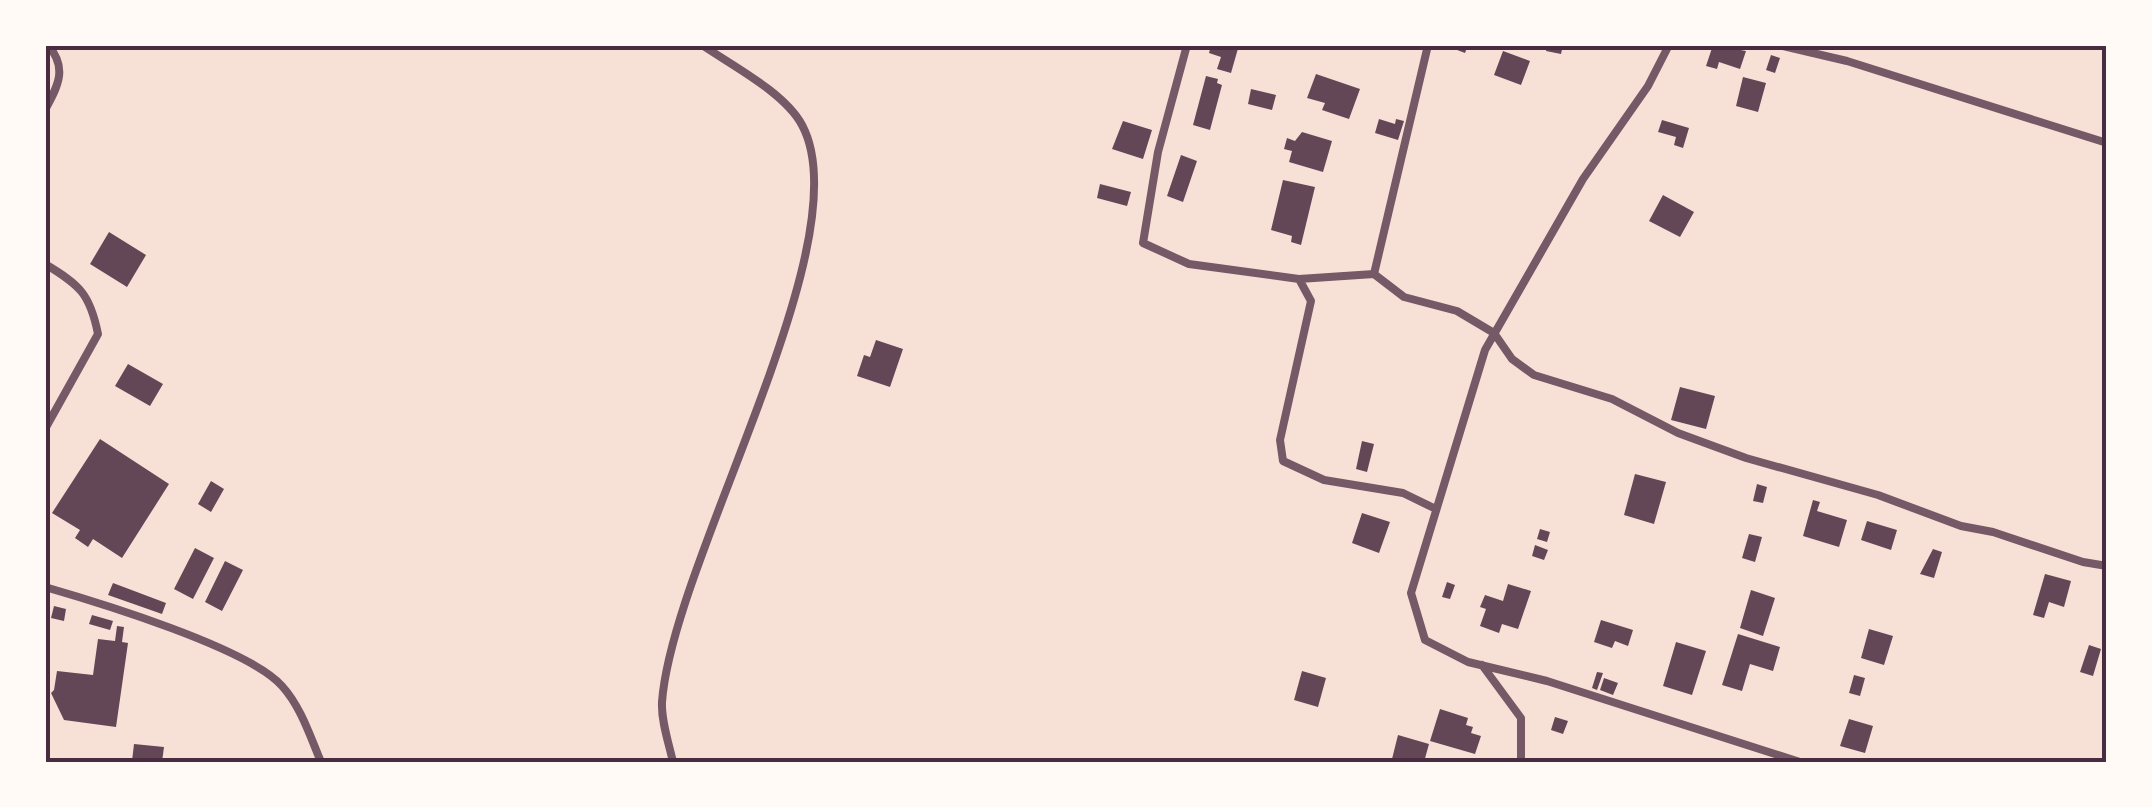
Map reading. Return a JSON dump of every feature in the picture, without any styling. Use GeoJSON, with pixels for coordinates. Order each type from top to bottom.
{"type":"FeatureCollection","features":[{"type":"Feature","properties":{"kind":"street"},"geometry":{"type":"LineString","coordinates":[[45,110],[61,80],[58,56],[48,45]]}},
{"type":"Feature","properties":{"kind":"street"},"geometry":{"type":"LineString","coordinates":[[673,762],[662,705],[672,652],[706,544],[796,296],[810,237],[816,177],[808,139],[788,105],[702,45]]}},
{"type":"Feature","properties":{"kind":"street"},"geometry":{"type":"LineString","coordinates":[[1188,45],[1158,152],[1143,244],[1189,264],[1299,279],[1374,274],[1404,297],[1458,311],[1494,334],[1512,359],[1534,375],[1612,399],[1678,433],[1975,530],[2107,566]]}},
{"type":"Feature","properties":{"kind":"street"},"geometry":{"type":"LineString","coordinates":[[1374,274],[1428,45]]}},
{"type":"Feature","properties":{"kind":"street"},"geometry":{"type":"LineString","coordinates":[[1669,45],[1648,86],[1583,179],[1485,350],[1411,594],[1425,640],[1468,662],[1547,681],[1800,762]]}},
{"type":"Feature","properties":{"kind":"street"},"geometry":{"type":"LineString","coordinates":[[1778,45],[1810,48],[2107,144]]}},
{"type":"Feature","properties":{"kind":"street"},"geometry":{"type":"LineString","coordinates":[[45,264],[72,280],[86,294],[98,334],[45,429]]}},
{"type":"Feature","properties":{"kind":"street"},"geometry":{"type":"LineString","coordinates":[[1299,279],[1311,301],[1280,440],[1283,461],[1324,480],[1403,493],[1436,509]]}},
{"type":"Feature","properties":{"kind":"street"},"geometry":{"type":"LineString","coordinates":[[45,586],[196,638],[254,666],[281,684],[300,711],[321,762]]}},
{"type":"Feature","properties":{"kind":"street"},"geometry":{"type":"LineString","coordinates":[[1482,665],[1521,718],[1522,762]]}},
{"type":"Feature","properties":{"kind":"building"},"geometry":{"type":"Polygon","coordinates":[[[1211,45],[1239,45],[1231,73],[1217,69],[1221,57],[1209,53],[1211,45]]]}},
{"type":"Feature","properties":{"kind":"building"},"geometry":{"type":"Polygon","coordinates":[[[1444,45],[1468,45],[1465,53],[1444,45]]]}},
{"type":"Feature","properties":{"kind":"building"},"geometry":{"type":"Polygon","coordinates":[[[1547,45],[1563,45],[1561,54],[1546,51],[1547,45]]]}},
{"type":"Feature","properties":{"kind":"building"},"geometry":{"type":"Polygon","coordinates":[[[1713,45],[1746,51],[1740,69],[1719,62],[1717,69],[1706,66],[1713,45]]]}},
{"type":"Feature","properties":{"kind":"building"},"geometry":{"type":"Polygon","coordinates":[[[1503,51],[1530,61],[1521,85],[1494,75],[1503,51]]]}},
{"type":"Feature","properties":{"kind":"building"},"geometry":{"type":"Polygon","coordinates":[[[1771,55],[1780,58],[1775,73],[1766,70],[1771,55]]]}},
{"type":"Feature","properties":{"kind":"building"},"geometry":{"type":"Polygon","coordinates":[[[1316,74],[1360,89],[1349,119],[1322,110],[1325,103],[1307,98],[1316,74]]]}},
{"type":"Feature","properties":{"kind":"building"},"geometry":{"type":"Polygon","coordinates":[[[1206,76],[1218,79],[1217,83],[1222,85],[1210,130],[1193,125],[1206,76]]]}},
{"type":"Feature","properties":{"kind":"building"},"geometry":{"type":"Polygon","coordinates":[[[1743,77],[1766,83],[1758,112],[1736,106],[1743,77]]]}},
{"type":"Feature","properties":{"kind":"building"},"geometry":{"type":"Polygon","coordinates":[[[1251,89],[1276,95],[1272,110],[1248,104],[1251,89]]]}},
{"type":"Feature","properties":{"kind":"building"},"geometry":{"type":"Polygon","coordinates":[[[1379,119],[1395,124],[1396,119],[1404,121],[1398,140],[1375,133],[1379,119]]]}},
{"type":"Feature","properties":{"kind":"building"},"geometry":{"type":"Polygon","coordinates":[[[1662,120],[1689,128],[1683,148],[1674,145],[1676,137],[1658,132],[1662,120]]]}},
{"type":"Feature","properties":{"kind":"building"},"geometry":{"type":"Polygon","coordinates":[[[1123,121],[1152,130],[1143,159],[1112,149],[1123,121]]]}},
{"type":"Feature","properties":{"kind":"building"},"geometry":{"type":"Polygon","coordinates":[[[1302,132],[1332,141],[1323,172],[1289,162],[1292,151],[1284,149],[1287,138],[1295,141],[1302,132]]]}},
{"type":"Feature","properties":{"kind":"building"},"geometry":{"type":"Polygon","coordinates":[[[1181,155],[1197,161],[1183,202],[1167,196],[1181,155]]]}},
{"type":"Feature","properties":{"kind":"building"},"geometry":{"type":"Polygon","coordinates":[[[1283,180],[1315,187],[1301,245],[1291,242],[1292,236],[1271,230],[1283,180]]]}},
{"type":"Feature","properties":{"kind":"building"},"geometry":{"type":"Polygon","coordinates":[[[1100,184],[1131,192],[1127,206],[1097,198],[1100,184]]]}},
{"type":"Feature","properties":{"kind":"building"},"geometry":{"type":"Polygon","coordinates":[[[1663,195],[1694,212],[1680,237],[1649,221],[1663,195]]]}},
{"type":"Feature","properties":{"kind":"building"},"geometry":{"type":"Polygon","coordinates":[[[109,232],[146,255],[127,287],[90,264],[109,232]]]}},
{"type":"Feature","properties":{"kind":"building"},"geometry":{"type":"Polygon","coordinates":[[[876,340],[903,349],[890,387],[857,376],[864,355],[870,357],[876,340]]]}},
{"type":"Feature","properties":{"kind":"building"},"geometry":{"type":"Polygon","coordinates":[[[128,364],[163,384],[150,406],[115,386],[128,364]]]}},
{"type":"Feature","properties":{"kind":"building"},"geometry":{"type":"Polygon","coordinates":[[[1680,387],[1715,396],[1706,429],[1671,420],[1680,387]]]}},
{"type":"Feature","properties":{"kind":"building"},"geometry":{"type":"Polygon","coordinates":[[[100,439],[169,484],[122,558],[93,539],[88,547],[75,538],[80,530],[52,513],[100,439]]]}},
{"type":"Feature","properties":{"kind":"building"},"geometry":{"type":"Polygon","coordinates":[[[1362,441],[1374,444],[1367,472],[1356,469],[1362,441]]]}},
{"type":"Feature","properties":{"kind":"building"},"geometry":{"type":"Polygon","coordinates":[[[1635,474],[1666,482],[1654,524],[1624,515],[1635,474]]]}},
{"type":"Feature","properties":{"kind":"building"},"geometry":{"type":"Polygon","coordinates":[[[211,481],[224,489],[211,512],[198,504],[211,481]]]}},
{"type":"Feature","properties":{"kind":"building"},"geometry":{"type":"Polygon","coordinates":[[[1757,484],[1767,487],[1763,503],[1753,501],[1757,484]]]}},
{"type":"Feature","properties":{"kind":"building"},"geometry":{"type":"Polygon","coordinates":[[[1813,500],[1820,502],[1817,511],[1847,520],[1839,547],[1803,536],[1813,500]]]}},
{"type":"Feature","properties":{"kind":"building"},"geometry":{"type":"Polygon","coordinates":[[[1362,513],[1390,522],[1379,553],[1352,543],[1362,513]]]}},
{"type":"Feature","properties":{"kind":"building"},"geometry":{"type":"Polygon","coordinates":[[[1867,521],[1897,530],[1891,550],[1861,540],[1867,521]]]}},
{"type":"Feature","properties":{"kind":"building"},"geometry":{"type":"Polygon","coordinates":[[[1540,529],[1550,532],[1547,542],[1537,539],[1540,529]]]}},
{"type":"Feature","properties":{"kind":"building"},"geometry":{"type":"Polygon","coordinates":[[[1749,534],[1762,537],[1755,562],[1742,558],[1749,534]]]}},
{"type":"Feature","properties":{"kind":"building"},"geometry":{"type":"Polygon","coordinates":[[[1535,545],[1548,550],[1544,560],[1532,556],[1535,545]]]}},
{"type":"Feature","properties":{"kind":"building"},"geometry":{"type":"Polygon","coordinates":[[[195,548],[214,558],[193,599],[174,589],[195,548]]]}},
{"type":"Feature","properties":{"kind":"building"},"geometry":{"type":"Polygon","coordinates":[[[1933,549],[1942,552],[1934,578],[1920,574],[1933,549]]]}},
{"type":"Feature","properties":{"kind":"building"},"geometry":{"type":"Polygon","coordinates":[[[225,561],[243,570],[222,611],[205,602],[225,561]]]}},
{"type":"Feature","properties":{"kind":"building"},"geometry":{"type":"Polygon","coordinates":[[[2045,574],[2071,581],[2064,607],[2049,602],[2044,618],[2033,615],[2045,574]]]}},
{"type":"Feature","properties":{"kind":"building"},"geometry":{"type":"Polygon","coordinates":[[[1447,582],[1455,585],[1450,599],[1442,597],[1447,582]]]}},
{"type":"Feature","properties":{"kind":"building"},"geometry":{"type":"Polygon","coordinates":[[[113,583],[166,603],[162,614],[108,595],[113,583]]]}},
{"type":"Feature","properties":{"kind":"building"},"geometry":{"type":"Polygon","coordinates":[[[1508,584],[1531,591],[1518,629],[1502,624],[1499,633],[1480,626],[1486,609],[1480,607],[1485,595],[1503,601],[1508,584]]]}},
{"type":"Feature","properties":{"kind":"building"},"geometry":{"type":"Polygon","coordinates":[[[1751,590],[1775,598],[1763,636],[1740,628],[1751,590]]]}},
{"type":"Feature","properties":{"kind":"building"},"geometry":{"type":"Polygon","coordinates":[[[54,606],[66,609],[64,621],[51,618],[54,606]]]}},
{"type":"Feature","properties":{"kind":"building"},"geometry":{"type":"Polygon","coordinates":[[[92,615],[113,621],[110,630],[89,624],[92,615]]]}},
{"type":"Feature","properties":{"kind":"building"},"geometry":{"type":"Polygon","coordinates":[[[1601,620],[1633,630],[1628,646],[1615,641],[1612,648],[1594,642],[1601,620]]]}},
{"type":"Feature","properties":{"kind":"building"},"geometry":{"type":"Polygon","coordinates":[[[117,626],[124,627],[122,642],[128,643],[116,727],[64,720],[51,693],[57,671],[93,675],[98,639],[115,641],[117,626]]]}},
{"type":"Feature","properties":{"kind":"building"},"geometry":{"type":"Polygon","coordinates":[[[1869,629],[1893,636],[1884,665],[1861,658],[1869,629]]]}},
{"type":"Feature","properties":{"kind":"building"},"geometry":{"type":"Polygon","coordinates":[[[1738,634],[1780,647],[1773,671],[1750,664],[1742,691],[1722,685],[1738,634]]]}},
{"type":"Feature","properties":{"kind":"building"},"geometry":{"type":"Polygon","coordinates":[[[1676,642],[1706,651],[1692,695],[1663,686],[1676,642]]]}},
{"type":"Feature","properties":{"kind":"building"},"geometry":{"type":"Polygon","coordinates":[[[2089,645],[2101,649],[2093,676],[2080,672],[2089,645]]]}},
{"type":"Feature","properties":{"kind":"building"},"geometry":{"type":"Polygon","coordinates":[[[1302,671],[1326,678],[1318,707],[1294,700],[1302,671]]]}},
{"type":"Feature","properties":{"kind":"building"},"geometry":{"type":"Polygon","coordinates":[[[1597,672],[1603,673],[1597,690],[1592,688],[1597,672]]]}},
{"type":"Feature","properties":{"kind":"building"},"geometry":{"type":"Polygon","coordinates":[[[1854,675],[1865,678],[1860,696],[1849,693],[1854,675]]]}},
{"type":"Feature","properties":{"kind":"building"},"geometry":{"type":"Polygon","coordinates":[[[1604,678],[1618,683],[1613,695],[1600,690],[1604,678]]]}},
{"type":"Feature","properties":{"kind":"building"},"geometry":{"type":"Polygon","coordinates":[[[1440,709],[1468,718],[1466,725],[1473,727],[1471,733],[1481,736],[1475,754],[1430,741],[1440,709]]]}},
{"type":"Feature","properties":{"kind":"building"},"geometry":{"type":"Polygon","coordinates":[[[1555,717],[1568,721],[1563,734],[1551,730],[1555,717]]]}},
{"type":"Feature","properties":{"kind":"building"},"geometry":{"type":"Polygon","coordinates":[[[1849,719],[1873,726],[1865,753],[1840,746],[1849,719]]]}},
{"type":"Feature","properties":{"kind":"building"},"geometry":{"type":"Polygon","coordinates":[[[1398,735],[1429,744],[1424,762],[1392,759],[1398,735]]]}},
{"type":"Feature","properties":{"kind":"building"},"geometry":{"type":"Polygon","coordinates":[[[134,744],[164,747],[162,762],[132,761],[134,744]]]}}]}
